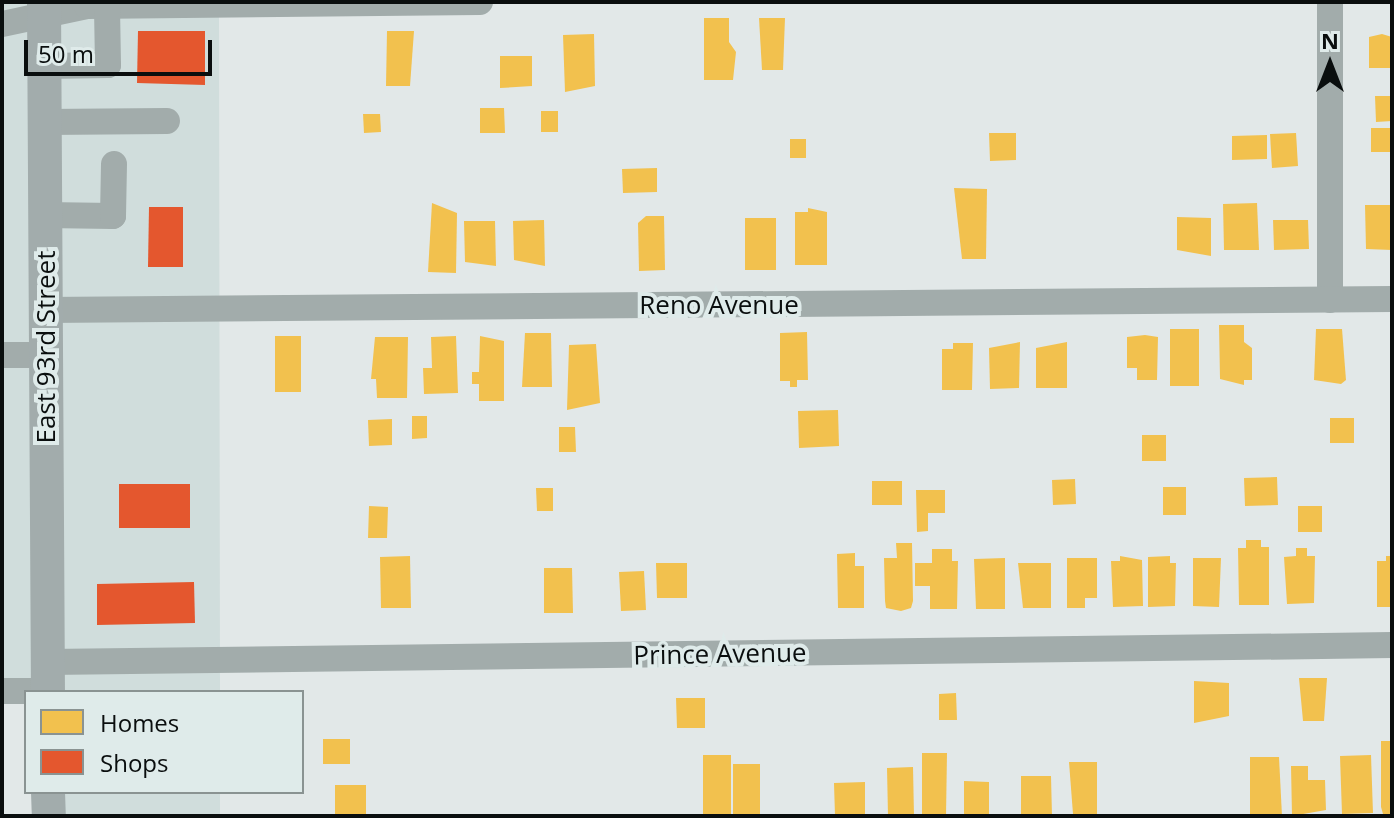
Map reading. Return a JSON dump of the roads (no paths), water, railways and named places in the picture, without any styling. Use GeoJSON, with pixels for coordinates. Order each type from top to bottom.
{"type":"FeatureCollection","features":[{"type":"Feature","properties":{"kind":"main road","name":"East 93rd Street"},"geometry":{"type":"LineString","coordinates":[[44,9],[48,681]]}},
{"type":"Feature","properties":{"kind":"main road"},"geometry":{"type":"LineString","coordinates":[[48,794],[49,816]]}},
{"type":"Feature","properties":{"kind":"street"},"geometry":{"type":"LineString","coordinates":[[2,24],[44,9],[107,6],[480,2]]}},
{"type":"Feature","properties":{"kind":"street"},"geometry":{"type":"LineString","coordinates":[[1330,2],[1330,300]]}},
{"type":"Feature","properties":{"kind":"street"},"geometry":{"type":"LineString","coordinates":[[45,66],[108,65],[107,6]]}},
{"type":"Feature","properties":{"kind":"street"},"geometry":{"type":"LineString","coordinates":[[45,122],[167,121]]}},
{"type":"Feature","properties":{"kind":"street"},"geometry":{"type":"LineString","coordinates":[[45,215],[114,226],[114,164]]}},
{"type":"Feature","properties":{"kind":"street","name":"Reno Avenue"},"geometry":{"type":"LineString","coordinates":[[46,310],[1392,299]]}},
{"type":"Feature","properties":{"kind":"street"},"geometry":{"type":"LineString","coordinates":[[2,355],[46,355]]}},
{"type":"Feature","properties":{"kind":"street","name":"Prince Avenue"},"geometry":{"type":"LineString","coordinates":[[2,691],[48,681],[1392,645]]}}]}
